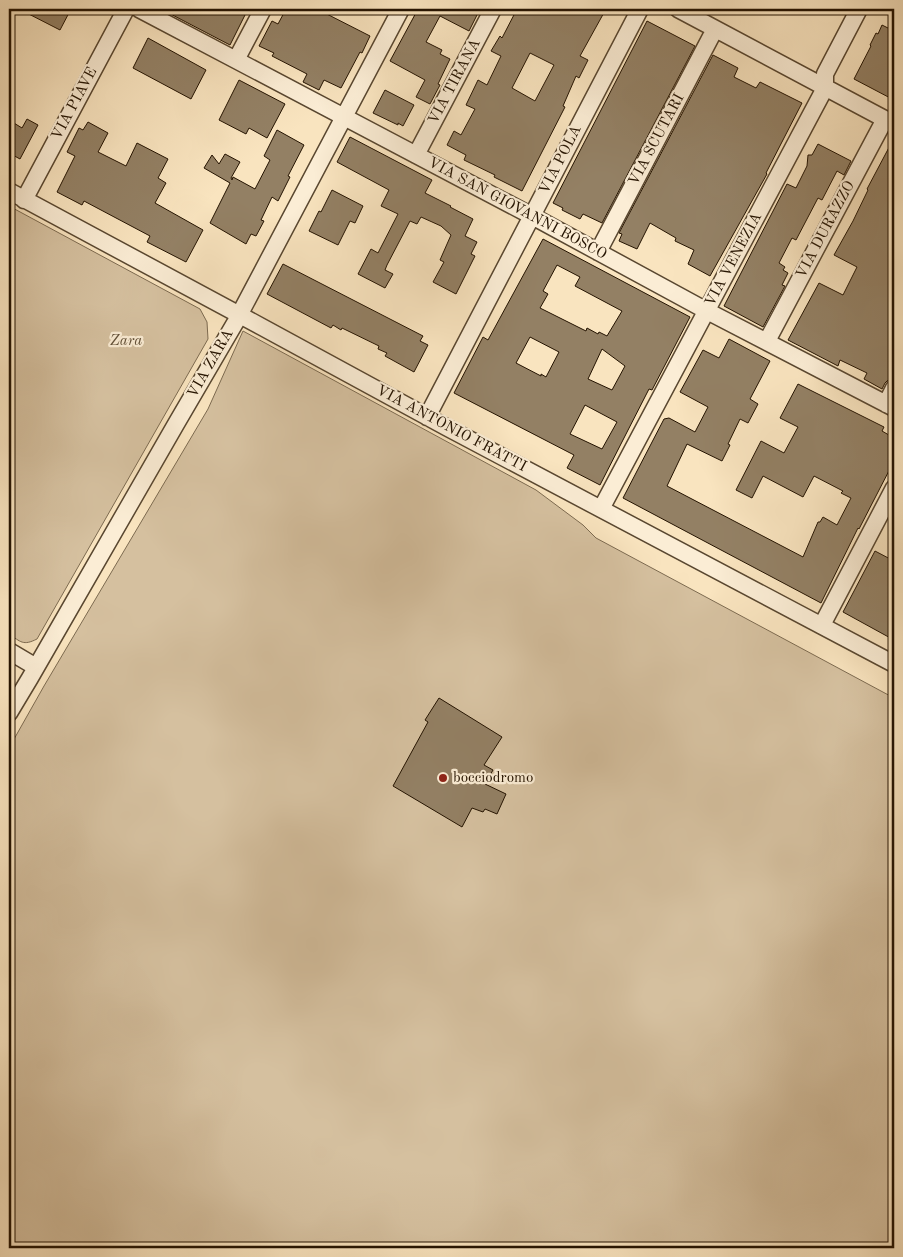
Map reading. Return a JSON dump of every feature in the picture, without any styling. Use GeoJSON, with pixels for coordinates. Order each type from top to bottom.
{"type":"FeatureCollection","features":[{"type":"Feature","properties":{"kind":"street","name":"VIA PIAVE"},"geometry":{"type":"LineString","coordinates":[[24,200],[126,9]]}},
{"type":"Feature","properties":{"kind":"street","name":"VIA SAN GIOVANNI BOSCO"},"geometry":{"type":"LineString","coordinates":[[139,9],[532,216],[707,311],[890,406]]}},
{"type":"Feature","properties":{"kind":"street"},"geometry":{"type":"LineString","coordinates":[[236,60],[262,9]]}},
{"type":"Feature","properties":{"kind":"street","name":"VIA ZARA"},"geometry":{"type":"LineString","coordinates":[[9,713],[239,315],[401,9]]}},
{"type":"Feature","properties":{"kind":"street","name":"VIA TIRANA"},"geometry":{"type":"LineString","coordinates":[[416,155],[493,9]]}},
{"type":"Feature","properties":{"kind":"street","name":"VIA POLA"},"geometry":{"type":"LineString","coordinates":[[426,417],[640,9]]}},
{"type":"Feature","properties":{"kind":"street"},"geometry":{"type":"LineString","coordinates":[[678,9],[889,122]]}},
{"type":"Feature","properties":{"kind":"street","name":"VIA VENEZIA"},"geometry":{"type":"LineString","coordinates":[[600,509],[825,88],[825,74],[858,9]]}},
{"type":"Feature","properties":{"kind":"street","name":"VIA SCUTARI"},"geometry":{"type":"LineString","coordinates":[[598,252],[715,29]]}},
{"type":"Feature","properties":{"kind":"street","name":"VIA DURAZZO"},"geometry":{"type":"LineString","coordinates":[[767,341],[889,122]]}},
{"type":"Feature","properties":{"kind":"street","name":"VIA ANTONIO FRATTI"},"geometry":{"type":"LineString","coordinates":[[9,191],[426,417],[894,664]]}},
{"type":"Feature","properties":{"kind":"street"},"geometry":{"type":"LineString","coordinates":[[890,406],[894,388]]}},
{"type":"Feature","properties":{"kind":"street"},"geometry":{"type":"LineString","coordinates":[[822,625],[894,488]]}},
{"type":"Feature","properties":{"kind":"street"},"geometry":{"type":"LineString","coordinates":[[9,651],[36,667]]}},
{"type":"Feature","properties":{"kind":"green space","name":"Zara"},"geometry":{"type":"Polygon","coordinates":[[[9,206],[200,309],[207,322],[208,339],[37,639],[25,643],[9,634],[9,206]]]}},
{"type":"Feature","properties":{"kind":"green space"},"geometry":{"type":"Polygon","coordinates":[[[243,331],[536,490],[583,525],[596,538],[894,698],[894,1248],[28,1248],[9,1240],[9,748],[208,409],[243,331]]]}},
{"type":"Feature","properties":{"kind":"building"},"geometry":{"type":"Polygon","coordinates":[[[19,9],[71,9],[60,30],[19,9]]]}},
{"type":"Feature","properties":{"kind":"building"},"geometry":{"type":"Polygon","coordinates":[[[161,9],[248,9],[230,45],[161,9]]]}},
{"type":"Feature","properties":{"kind":"building"},"geometry":{"type":"Polygon","coordinates":[[[286,9],[317,9],[370,36],[341,88],[324,80],[319,90],[303,82],[307,74],[272,56],[274,53],[259,46],[272,21],[278,24],[286,9]]]}},
{"type":"Feature","properties":{"kind":"building"},"geometry":{"type":"Polygon","coordinates":[[[418,9],[466,9],[477,15],[469,31],[440,16],[426,42],[442,50],[440,54],[450,59],[430,104],[416,97],[425,80],[390,61],[418,9]]]}},
{"type":"Feature","properties":{"kind":"building"},"geometry":{"type":"Polygon","coordinates":[[[517,9],[606,9],[580,56],[588,60],[579,78],[576,76],[563,106],[565,107],[522,191],[464,160],[466,155],[447,145],[454,131],[461,135],[475,109],[466,105],[478,80],[487,85],[501,56],[491,51],[500,36],[502,38],[517,9]],[[530,53],[512,88],[535,101],[554,65],[530,53]]]}},
{"type":"Feature","properties":{"kind":"building"},"geometry":{"type":"Polygon","coordinates":[[[647,21],[695,46],[602,223],[583,214],[580,219],[553,203],[647,21]]]}},
{"type":"Feature","properties":{"kind":"building"},"geometry":{"type":"Polygon","coordinates":[[[882,25],[894,31],[894,100],[854,79],[876,33],[878,34],[882,25]]]}},
{"type":"Feature","properties":{"kind":"building"},"geometry":{"type":"Polygon","coordinates":[[[148,38],[206,70],[191,99],[133,68],[148,38]]]}},
{"type":"Feature","properties":{"kind":"building"},"geometry":{"type":"Polygon","coordinates":[[[713,55],[738,68],[734,77],[756,88],[760,82],[802,103],[767,174],[710,276],[688,264],[694,250],[675,241],[676,238],[650,223],[637,249],[619,241],[622,234],[619,233],[713,55]]]}},
{"type":"Feature","properties":{"kind":"building"},"geometry":{"type":"Polygon","coordinates":[[[239,80],[285,104],[267,138],[249,128],[246,134],[219,120],[239,80]]]}},
{"type":"Feature","properties":{"kind":"building"},"geometry":{"type":"Polygon","coordinates":[[[385,90],[414,105],[403,126],[373,113],[385,90]]]}},
{"type":"Feature","properties":{"kind":"building"},"geometry":{"type":"Polygon","coordinates":[[[27,119],[38,125],[20,159],[9,153],[9,120],[22,128],[27,119]]]}},
{"type":"Feature","properties":{"kind":"building"},"geometry":{"type":"Polygon","coordinates":[[[88,122],[108,133],[98,152],[126,166],[137,143],[168,159],[158,178],[166,183],[155,203],[203,230],[186,262],[147,242],[150,236],[84,201],[82,205],[57,192],[75,156],[67,152],[79,128],[83,130],[88,122]]]}},
{"type":"Feature","properties":{"kind":"building"},"geometry":{"type":"Polygon","coordinates":[[[277,130],[304,145],[278,201],[272,197],[261,220],[264,221],[256,236],[251,234],[246,244],[210,223],[230,183],[204,168],[212,155],[219,164],[225,154],[240,162],[231,178],[232,180],[233,177],[255,189],[270,160],[264,156],[277,130]]]}},
{"type":"Feature","properties":{"kind":"building"},"geometry":{"type":"Polygon","coordinates":[[[350,137],[432,180],[425,193],[473,219],[465,236],[477,242],[471,254],[475,256],[456,294],[433,282],[444,262],[440,260],[451,235],[441,226],[421,217],[417,224],[410,221],[387,265],[385,270],[393,274],[385,288],[358,274],[371,249],[378,253],[398,214],[381,206],[389,190],[337,162],[350,137]]]}},
{"type":"Feature","properties":{"kind":"building"},"geometry":{"type":"Polygon","coordinates":[[[894,138],[894,375],[893,378],[885,383],[882,389],[864,379],[867,373],[840,360],[838,366],[788,340],[819,283],[843,295],[857,267],[834,255],[894,138]]]}},
{"type":"Feature","properties":{"kind":"building"},"geometry":{"type":"Polygon","coordinates":[[[818,144],[851,161],[844,175],[837,171],[822,200],[818,198],[796,240],[792,238],[779,263],[785,267],[783,270],[788,273],[782,285],[785,286],[763,327],[724,306],[787,184],[796,188],[807,166],[808,155],[812,155],[818,144]]]}},
{"type":"Feature","properties":{"kind":"building"},"geometry":{"type":"Polygon","coordinates":[[[332,190],[363,206],[355,223],[350,221],[338,245],[309,231],[332,190]]]}},
{"type":"Feature","properties":{"kind":"building"},"geometry":{"type":"Polygon","coordinates":[[[543,239],[690,317],[652,390],[649,389],[600,485],[567,468],[574,455],[454,393],[483,337],[488,340],[543,239]],[[557,265],[543,291],[548,294],[540,308],[586,331],[587,328],[607,336],[622,311],[575,286],[580,277],[557,265]],[[530,337],[516,363],[546,377],[559,352],[530,337]],[[602,349],[588,379],[612,390],[625,366],[602,349]],[[585,405],[570,434],[602,449],[617,422],[585,405]]]}},
{"type":"Feature","properties":{"kind":"building"},"geometry":{"type":"Polygon","coordinates":[[[283,264],[423,336],[420,341],[428,345],[414,372],[385,356],[387,353],[378,349],[379,346],[342,328],[341,330],[333,325],[331,328],[267,294],[283,264]]]}},
{"type":"Feature","properties":{"kind":"building"},"geometry":{"type":"Polygon","coordinates":[[[729,339],[770,361],[750,399],[758,404],[748,423],[740,419],[722,461],[687,444],[667,486],[803,557],[818,522],[823,517],[837,525],[851,498],[841,493],[843,491],[814,476],[803,497],[763,476],[752,498],[736,490],[761,441],[784,453],[798,427],[780,418],[798,384],[884,427],[882,431],[894,438],[894,461],[821,603],[623,498],[664,419],[669,418],[695,432],[708,407],[680,392],[703,350],[719,358],[729,339]]]}},
{"type":"Feature","properties":{"kind":"building"},"geometry":{"type":"Polygon","coordinates":[[[875,551],[894,561],[894,640],[843,612],[875,551]]]}},
{"type":"Feature","properties":{"kind":"building","name":"bocciodromo"},"geometry":{"type":"Polygon","coordinates":[[[439,698],[502,737],[484,765],[493,770],[485,784],[506,794],[497,814],[485,809],[483,812],[472,808],[462,827],[393,786],[428,722],[425,720],[439,698]]]}},
{"type":"Feature","properties":{"kind":"place","name":"bocciodromo"},"geometry":{"type":"Point","coordinates":[443,778]}}]}
